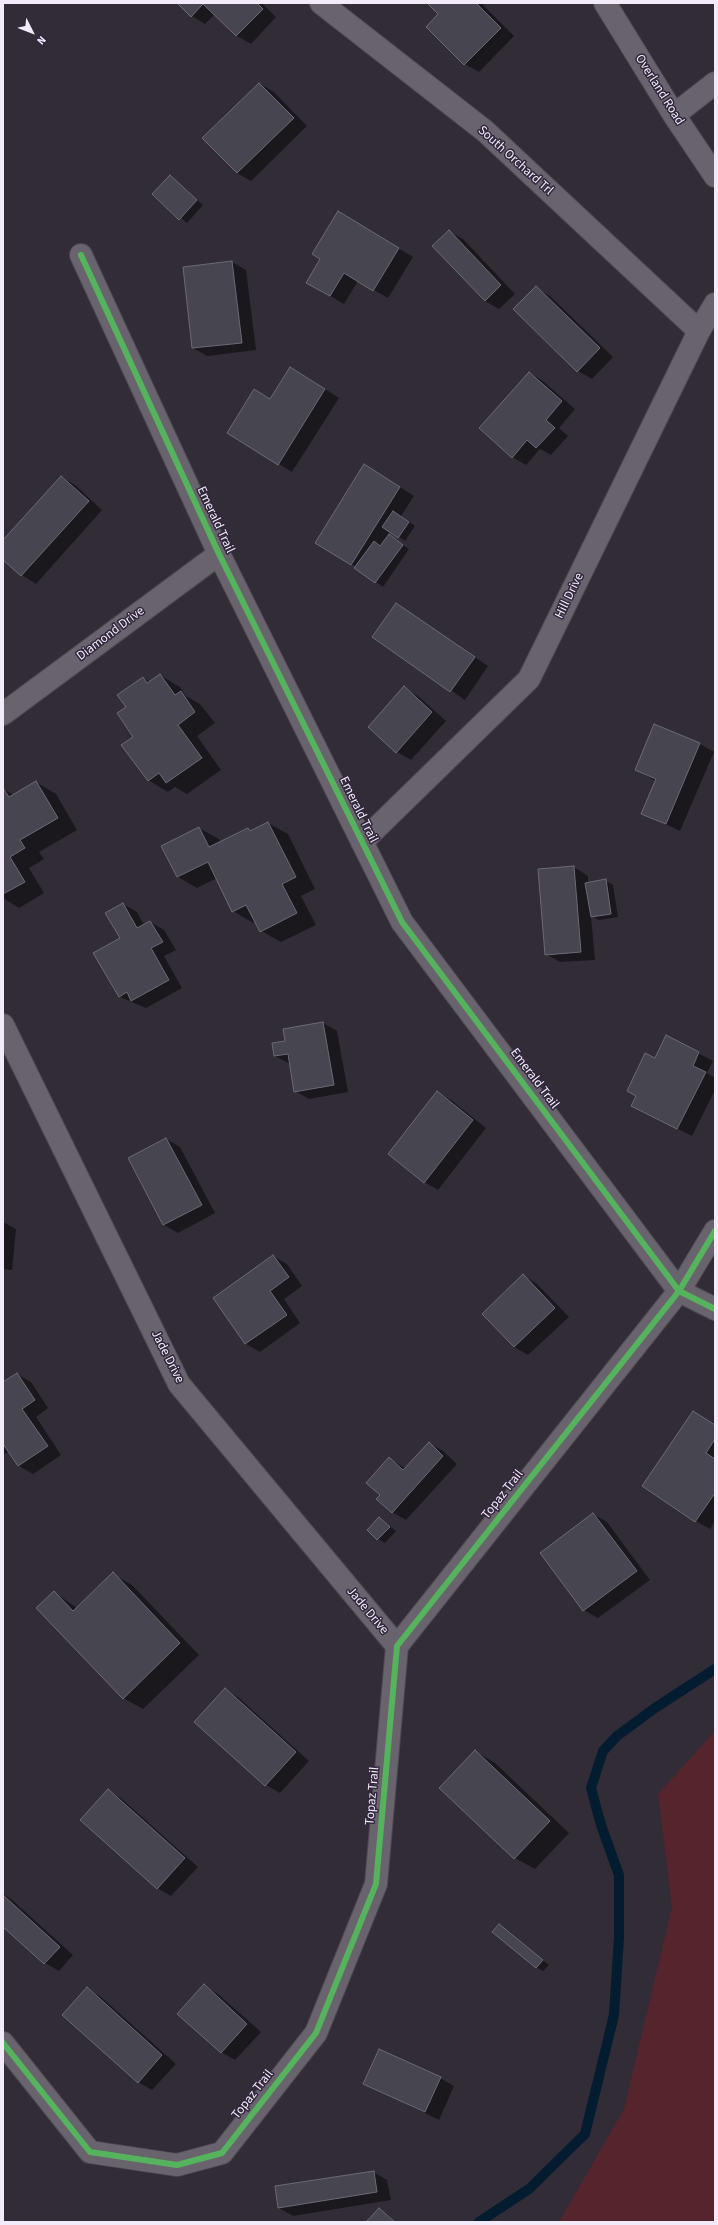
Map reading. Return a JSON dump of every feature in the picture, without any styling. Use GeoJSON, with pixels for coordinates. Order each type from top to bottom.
{"type":"FeatureCollection","features":[{"type":"Feature","properties":{"kind":"street","name":"South Orchard Trl"},"geometry":{"type":"LineString","coordinates":[[321,3],[485,132],[699,331]]}},
{"type":"Feature","properties":{"kind":"street","name":"Overland Road"},"geometry":{"type":"LineString","coordinates":[[605,3],[674,115],[715,176]]}},
{"type":"Feature","properties":{"kind":"street"},"geometry":{"type":"LineString","coordinates":[[674,115],[715,83]]}},
{"type":"Feature","properties":{"kind":"street","name":"Emerald Trail"},"geometry":{"type":"LineString","coordinates":[[81,255],[219,554],[402,922],[678,1291],[715,1309]]}},
{"type":"Feature","properties":{"kind":"street","name":"Hill Drive"},"geometry":{"type":"LineString","coordinates":[[362,842],[529,679],[699,331],[715,304]]}},
{"type":"Feature","properties":{"kind":"street","name":"Diamond Drive"},"geometry":{"type":"LineString","coordinates":[[3,714],[219,554]]}},
{"type":"Feature","properties":{"kind":"street","name":"Jade Drive"},"geometry":{"type":"LineString","coordinates":[[3,1025],[179,1384],[397,1646]]}},
{"type":"Feature","properties":{"kind":"street","name":"Topaz Trail"},"geometry":{"type":"LineString","coordinates":[[3,2043],[90,2152],[177,2165],[222,2153],[316,2033],[376,1884],[397,1646],[678,1291],[715,1231]]}},
{"type":"Feature","properties":{"kind":"shaded area"},"geometry":{"type":"Polygon","coordinates":[[[715,1731],[715,2222],[559,2222],[624,2109],[672,1907],[658,1794],[715,1731]]]}},
{"type":"Feature","properties":{"kind":"building"},"geometry":{"type":"Polygon","coordinates":[[[177,3],[257,3],[263,9],[236,36],[203,4],[191,17],[177,3]]]}},
{"type":"Feature","properties":{"kind":"building"},"geometry":{"type":"Polygon","coordinates":[[[427,3],[476,3],[501,28],[464,65],[426,27],[438,14],[427,3]]]}},
{"type":"Feature","properties":{"kind":"building"},"geometry":{"type":"Polygon","coordinates":[[[259,83],[294,118],[237,173],[202,138],[259,83]]]}},
{"type":"Feature","properties":{"kind":"building"},"geometry":{"type":"Polygon","coordinates":[[[170,175],[197,200],[179,220],[152,194],[170,175]]]}},
{"type":"Feature","properties":{"kind":"building"},"geometry":{"type":"Polygon","coordinates":[[[338,211],[399,248],[373,291],[344,273],[330,296],[306,283],[320,259],[312,254],[338,211]]]}},
{"type":"Feature","properties":{"kind":"building"},"geometry":{"type":"Polygon","coordinates":[[[449,230],[501,285],[485,301],[432,246],[449,230]]]}},
{"type":"Feature","properties":{"kind":"building"},"geometry":{"type":"Polygon","coordinates":[[[232,261],[242,343],[192,348],[183,267],[232,261]]]}},
{"type":"Feature","properties":{"kind":"building"},"geometry":{"type":"Polygon","coordinates":[[[536,286],[600,348],[577,372],[513,309],[536,286]]]}},
{"type":"Feature","properties":{"kind":"building"},"geometry":{"type":"Polygon","coordinates":[[[290,367],[325,389],[278,465],[227,433],[254,389],[270,399],[290,367]]]}},
{"type":"Feature","properties":{"kind":"building"},"geometry":{"type":"Polygon","coordinates":[[[529,372],[562,401],[546,420],[555,428],[536,448],[527,440],[512,458],[479,428],[529,372]]]}},
{"type":"Feature","properties":{"kind":"building"},"geometry":{"type":"Polygon","coordinates":[[[364,464],[400,487],[351,565],[315,543],[364,464]]]}},
{"type":"Feature","properties":{"kind":"building"},"geometry":{"type":"Polygon","coordinates":[[[61,476],[89,501],[21,576],[3,560],[3,540],[61,476]]]}},
{"type":"Feature","properties":{"kind":"building"},"geometry":{"type":"Polygon","coordinates":[[[393,511],[409,522],[398,538],[382,527],[393,511]]]}},
{"type":"Feature","properties":{"kind":"building"},"geometry":{"type":"Polygon","coordinates":[[[389,534],[403,545],[375,583],[354,568],[374,541],[380,546],[389,534]]]}},
{"type":"Feature","properties":{"kind":"building"},"geometry":{"type":"Polygon","coordinates":[[[396,603],[475,657],[450,692],[372,637],[396,603]]]}},
{"type":"Feature","properties":{"kind":"building"},"geometry":{"type":"Polygon","coordinates":[[[160,674],[175,695],[181,691],[195,712],[178,725],[202,758],[166,783],[159,773],[148,781],[121,745],[133,737],[117,713],[126,707],[117,695],[143,677],[147,683],[160,674]]]}},
{"type":"Feature","properties":{"kind":"building"},"geometry":{"type":"Polygon","coordinates":[[[404,686],[432,712],[396,753],[368,727],[404,686]]]}},
{"type":"Feature","properties":{"kind":"building"},"geometry":{"type":"Polygon","coordinates":[[[654,724],[700,743],[666,824],[641,814],[656,779],[635,770],[654,724]]]}},
{"type":"Feature","properties":{"kind":"building"},"geometry":{"type":"Polygon","coordinates":[[[36,781],[58,818],[20,840],[25,848],[10,857],[25,882],[3,894],[3,788],[9,797],[36,781]]]}},
{"type":"Feature","properties":{"kind":"building"},"geometry":{"type":"Polygon","coordinates":[[[268,822],[296,877],[282,884],[297,913],[260,932],[246,905],[232,912],[208,862],[177,877],[161,846],[199,827],[209,847],[248,828],[250,831],[268,822]]]}},
{"type":"Feature","properties":{"kind":"building"},"geometry":{"type":"Polygon","coordinates":[[[574,866],[581,952],[545,955],[538,869],[574,866]]]}},
{"type":"Feature","properties":{"kind":"building"},"geometry":{"type":"Polygon","coordinates":[[[606,879],[611,914],[591,917],[585,883],[606,879]]]}},
{"type":"Feature","properties":{"kind":"building"},"geometry":{"type":"Polygon","coordinates":[[[123,903],[137,928],[150,921],[163,942],[151,948],[169,980],[131,1001],[127,992],[119,997],[93,953],[120,938],[105,913],[123,903]]]}},
{"type":"Feature","properties":{"kind":"building"},"geometry":{"type":"Polygon","coordinates":[[[323,1022],[334,1085],[294,1092],[288,1054],[274,1056],[272,1043],[285,1041],[283,1029],[323,1022]]]}},
{"type":"Feature","properties":{"kind":"building"},"geometry":{"type":"Polygon","coordinates":[[[666,1035],[699,1052],[693,1066],[706,1072],[677,1129],[631,1106],[636,1096],[627,1091],[645,1053],[655,1058],[666,1035]]]}},
{"type":"Feature","properties":{"kind":"building"},"geometry":{"type":"Polygon","coordinates":[[[437,1091],[473,1120],[424,1183],[388,1154],[437,1091]]]}},
{"type":"Feature","properties":{"kind":"building"},"geometry":{"type":"Polygon","coordinates":[[[166,1138],[202,1205],[163,1225],[128,1158],[166,1138]]]}},
{"type":"Feature","properties":{"kind":"building"},"geometry":{"type":"Polygon","coordinates":[[[273,1255],[289,1277],[270,1291],[287,1315],[245,1344],[213,1298],[273,1255]]]}},
{"type":"Feature","properties":{"kind":"building"},"geometry":{"type":"Polygon","coordinates":[[[523,1274],[555,1308],[514,1347],[482,1314],[523,1274]]]}},
{"type":"Feature","properties":{"kind":"building"},"geometry":{"type":"Polygon","coordinates":[[[17,1373],[35,1400],[22,1409],[48,1446],[18,1466],[3,1444],[3,1382],[17,1373]]]}},
{"type":"Feature","properties":{"kind":"building"},"geometry":{"type":"Polygon","coordinates":[[[693,1411],[715,1425],[715,1439],[706,1453],[715,1459],[715,1493],[695,1522],[642,1486],[693,1411]]]}},
{"type":"Feature","properties":{"kind":"building"},"geometry":{"type":"Polygon","coordinates":[[[429,1442],[443,1456],[392,1513],[376,1499],[380,1495],[366,1483],[389,1457],[403,1470],[429,1442]]]}},
{"type":"Feature","properties":{"kind":"building"},"geometry":{"type":"Polygon","coordinates":[[[593,1513],[637,1571],[583,1611],[540,1553],[593,1513]]]}},
{"type":"Feature","properties":{"kind":"building"},"geometry":{"type":"Polygon","coordinates":[[[379,1517],[390,1527],[377,1540],[367,1530],[379,1517]]]}},
{"type":"Feature","properties":{"kind":"building"},"geometry":{"type":"Polygon","coordinates":[[[113,1572],[180,1643],[123,1699],[36,1608],[54,1591],[73,1611],[113,1572]]]}},
{"type":"Feature","properties":{"kind":"building"},"geometry":{"type":"Polygon","coordinates":[[[225,1688],[296,1752],[265,1786],[194,1722],[225,1688]]]}},
{"type":"Feature","properties":{"kind":"building"},"geometry":{"type":"Polygon","coordinates":[[[475,1750],[550,1821],[514,1859],[439,1788],[475,1750]]]}},
{"type":"Feature","properties":{"kind":"building"},"geometry":{"type":"Polygon","coordinates":[[[108,1789],[185,1858],[157,1889],[80,1820],[108,1789]]]}},
{"type":"Feature","properties":{"kind":"building"},"geometry":{"type":"Polygon","coordinates":[[[3,1895],[60,1947],[44,1964],[3,1927],[3,1895]]]}},
{"type":"Feature","properties":{"kind":"building"},"geometry":{"type":"Polygon","coordinates":[[[499,1924],[543,1960],[536,1968],[492,1932],[499,1924]]]}},
{"type":"Feature","properties":{"kind":"building"},"geometry":{"type":"Polygon","coordinates":[[[204,1984],[247,2024],[221,2053],[177,2014],[204,1984]]]}},
{"type":"Feature","properties":{"kind":"building"},"geometry":{"type":"Polygon","coordinates":[[[87,1987],[162,2055],[138,2083],[62,2015],[87,1987]]]}},
{"type":"Feature","properties":{"kind":"building"},"geometry":{"type":"Polygon","coordinates":[[[379,2049],[441,2077],[425,2112],[363,2084],[379,2049]]]}},
{"type":"Feature","properties":{"kind":"building"},"geometry":{"type":"Polygon","coordinates":[[[374,2171],[377,2192],[278,2208],[275,2186],[374,2171]]]}},
{"type":"Feature","properties":{"kind":"building"},"geometry":{"type":"Polygon","coordinates":[[[379,2208],[394,2221],[366,2222],[379,2208]]]}},
{"type":"Feature","properties":{"kind":"waterway"},"geometry":{"type":"LineString","coordinates":[[479,2222],[529,2189],[585,2134],[614,2015],[619,1937],[619,1875],[601,1825],[591,1788],[603,1751],[617,1736],[655,1708],[715,1669]]}},
{"type":"Feature","properties":{"kind":"cycle path"},"geometry":{"type":"LineString","coordinates":[[81,255],[219,554],[402,922],[679,1291],[715,1309]]}},
{"type":"Feature","properties":{"kind":"cycle path"},"geometry":{"type":"LineString","coordinates":[[3,2043],[90,2152],[177,2165],[222,2153],[316,2033],[376,1884],[397,1646],[679,1291],[715,1231]]}}]}
